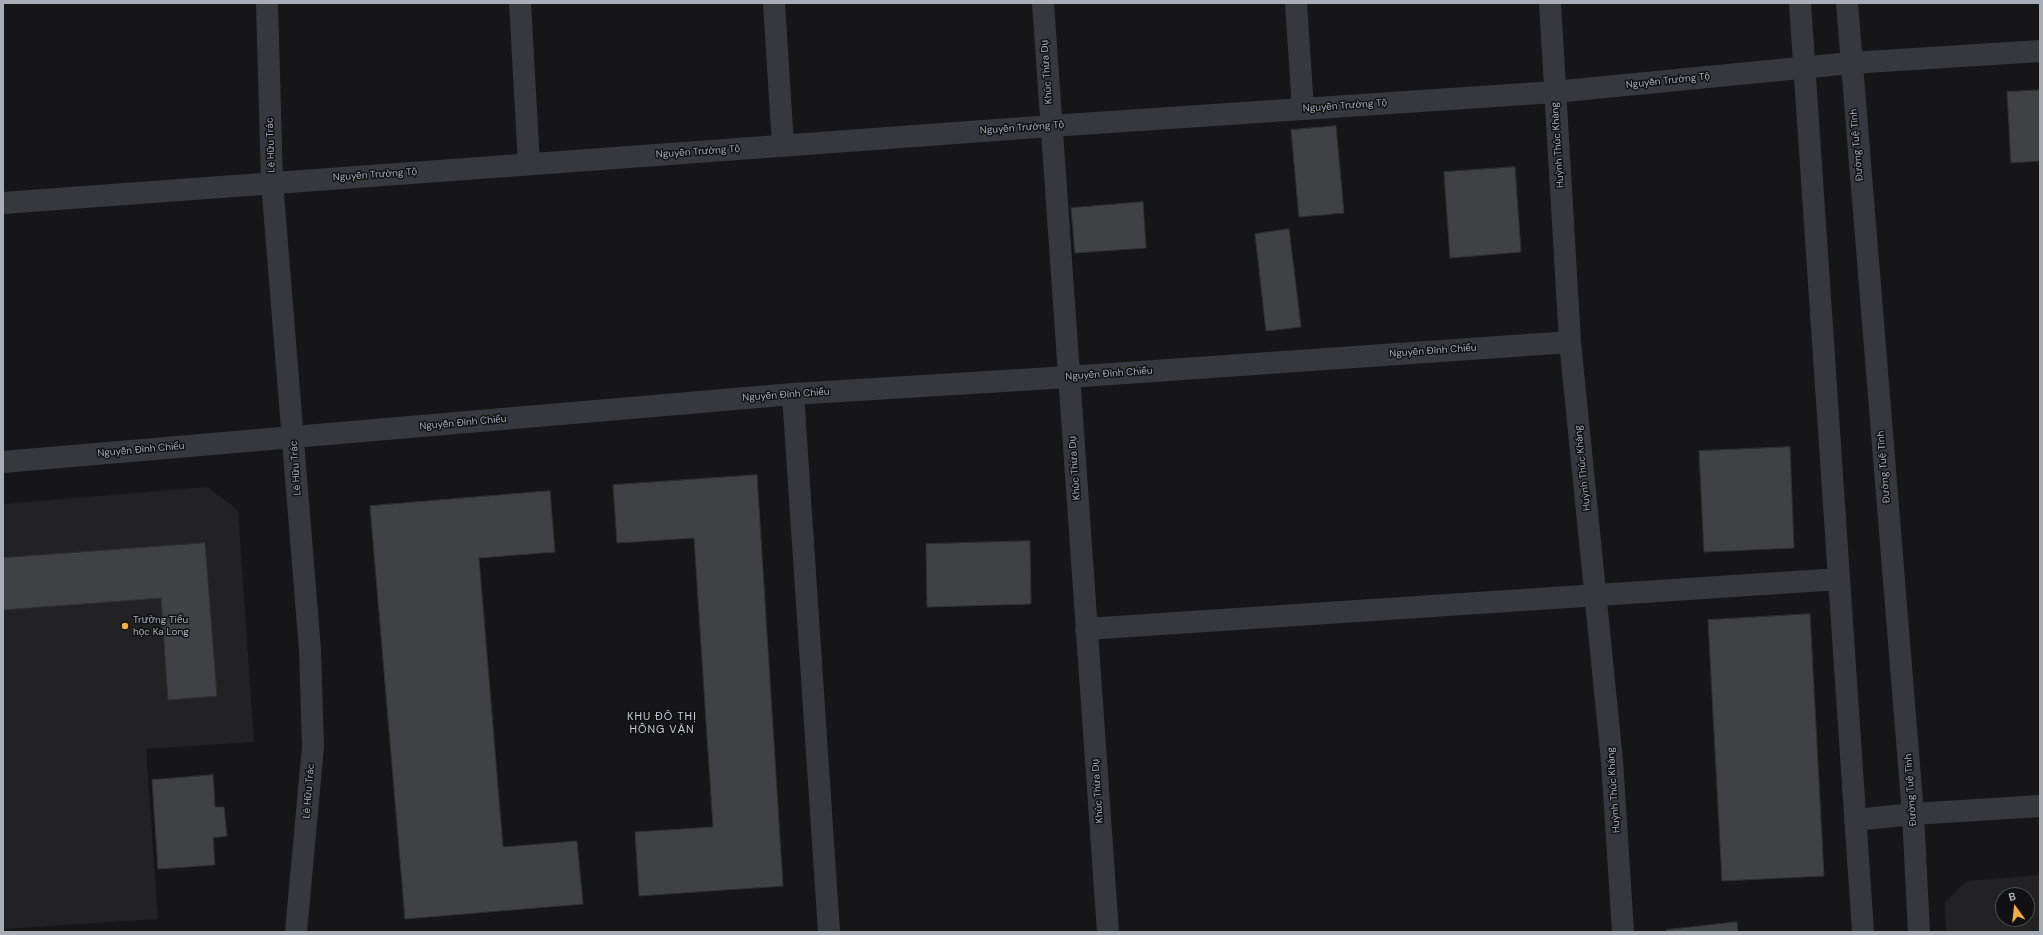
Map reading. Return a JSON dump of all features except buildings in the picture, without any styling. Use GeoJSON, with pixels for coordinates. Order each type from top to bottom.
{"type":"FeatureCollection","features":[{"type":"Feature","properties":{"kind":"street","name":"Lê Hữu Trác"},"geometry":{"type":"LineString","coordinates":[[267,3],[272,182],[294,437],[310,650],[313,746],[296,932]]}},
{"type":"Feature","properties":{"kind":"street"},"geometry":{"type":"LineString","coordinates":[[520,3],[529,164]]}},
{"type":"Feature","properties":{"kind":"street"},"geometry":{"type":"LineString","coordinates":[[774,3],[783,145]]}},
{"type":"Feature","properties":{"kind":"street","name":"Khúc Thừa Dụ"},"geometry":{"type":"LineString","coordinates":[[1043,3],[1068,378],[1108,932]]}},
{"type":"Feature","properties":{"kind":"street"},"geometry":{"type":"LineString","coordinates":[[1296,3],[1303,109]]}},
{"type":"Feature","properties":{"kind":"street","name":"Huỳnh Thúc Kháng"},"geometry":{"type":"LineString","coordinates":[[1550,3],[1554,92],[1570,342],[1612,760],[1623,932]]}},
{"type":"Feature","properties":{"kind":"street"},"geometry":{"type":"LineString","coordinates":[[1800,3],[1863,932]]}},
{"type":"Feature","properties":{"kind":"street","name":"Đường Tuệ Tĩnh"},"geometry":{"type":"LineString","coordinates":[[1847,3],[1913,814],[1919,932]]}},
{"type":"Feature","properties":{"kind":"street","name":"Nguyễn Trường Tộ"},"geometry":{"type":"LineString","coordinates":[[3,203],[783,145],[1554,92],[1851,63],[2040,51]]}},
{"type":"Feature","properties":{"kind":"street","name":"Nguyễn Đình Chiểu"},"geometry":{"type":"LineString","coordinates":[[3,462],[793,394],[1068,378],[1570,342]]}},
{"type":"Feature","properties":{"kind":"street"},"geometry":{"type":"LineString","coordinates":[[793,394],[829,932]]}},
{"type":"Feature","properties":{"kind":"street"},"geometry":{"type":"LineString","coordinates":[[1086,629],[1839,579]]}},
{"type":"Feature","properties":{"kind":"street"},"geometry":{"type":"LineString","coordinates":[[1855,820],[1913,814],[2040,806]]}},
{"type":"Feature","properties":{"kind":"shaded area","name":"Trường Tiểu học Ka Long"},"geometry":{"type":"Polygon","coordinates":[[[207,487],[238,510],[254,742],[146,749],[158,919],[3,929],[3,504],[207,487]]]}},
{"type":"Feature","properties":{"kind":"shaded area"},"geometry":{"type":"Polygon","coordinates":[[[2040,875],[2040,932],[1946,932],[1945,902],[1967,881],[2040,875]]]}},
{"type":"Feature","properties":{"kind":"place","name":"Trường Tiểu học Ka Long"},"geometry":{"type":"Point","coordinates":[125,626]}},
{"type":"Feature","properties":{"kind":"district","name":"KHU ĐÔ THỊ HỒNG VẬN"},"geometry":{"type":"Point","coordinates":[662,723]}}]}
